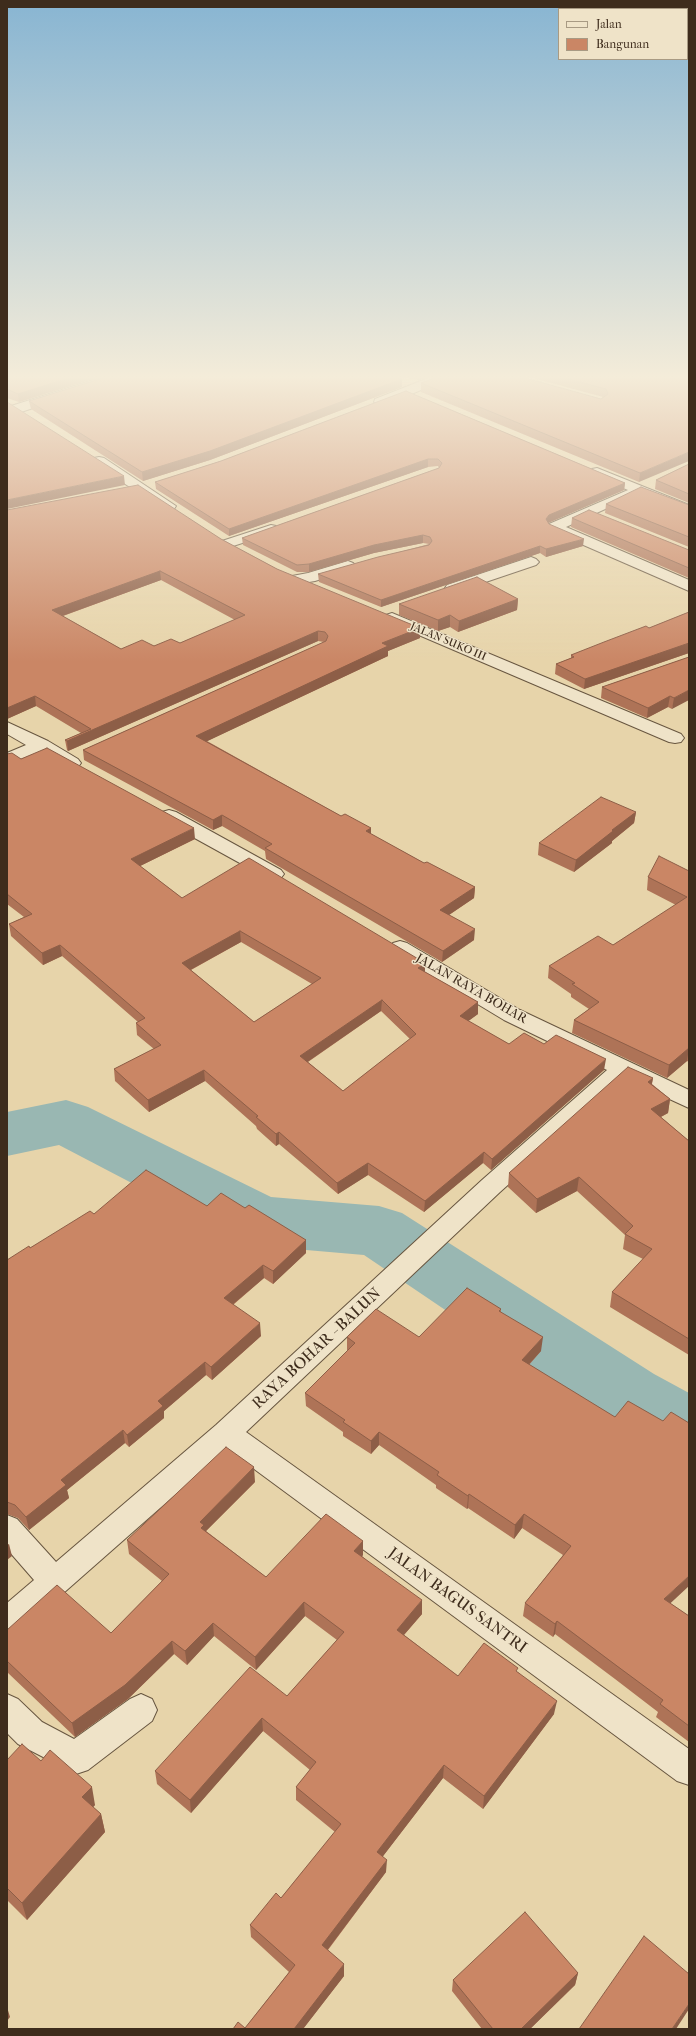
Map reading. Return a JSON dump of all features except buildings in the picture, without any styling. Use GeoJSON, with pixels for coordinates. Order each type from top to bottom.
{"type":"FeatureCollection","features":[{"type":"Feature","properties":{"kind":"street"},"geometry":{"type":"LineString","coordinates":[[117,472],[181,514]]}},
{"type":"Feature","properties":{"kind":"street"},"geometry":{"type":"LineString","coordinates":[[597,472],[689,510]]}},
{"type":"Feature","properties":{"kind":"street"},"geometry":{"type":"LineString","coordinates":[[659,480],[554,528],[689,586]]}},
{"type":"Feature","properties":{"kind":"street"},"geometry":{"type":"LineString","coordinates":[[124,492],[157,483]]}},
{"type":"Feature","properties":{"kind":"street"},"geometry":{"type":"LineString","coordinates":[[588,513],[602,519]]}},
{"type":"Feature","properties":{"kind":"street"},"geometry":{"type":"LineString","coordinates":[[227,544],[286,524]]}},
{"type":"Feature","properties":{"kind":"street"},"geometry":{"type":"LineString","coordinates":[[214,535],[243,553]]}},
{"type":"Feature","properties":{"kind":"street"},"geometry":{"type":"LineString","coordinates":[[438,593],[531,562]]}},
{"type":"Feature","properties":{"kind":"street"},"geometry":{"type":"LineString","coordinates":[[325,590],[290,576],[310,578],[359,563]]}},
{"type":"Feature","properties":{"kind":"street","name":"JALAN SUKO III"},"geometry":{"type":"LineString","coordinates":[[403,606],[378,613],[675,738]]}},
{"type":"Feature","properties":{"kind":"street"},"geometry":{"type":"LineString","coordinates":[[579,698],[601,690]]}},
{"type":"Feature","properties":{"kind":"street"},"geometry":{"type":"LineString","coordinates":[[7,727],[42,746],[79,762]]}},
{"type":"Feature","properties":{"kind":"street"},"geometry":{"type":"LineString","coordinates":[[7,759],[42,746]]}},
{"type":"Feature","properties":{"kind":"street"},"geometry":{"type":"LineString","coordinates":[[151,806],[290,883]]}},
{"type":"Feature","properties":{"kind":"street","name":"JALAN RAYA BOHAR"},"geometry":{"type":"LineString","coordinates":[[384,939],[512,1015],[689,1100]]}},
{"type":"Feature","properties":{"kind":"street","name":"RAYA BOHAR - BALUN"},"geometry":{"type":"LineString","coordinates":[[7,1623],[226,1433],[491,1186],[623,1069]]}},
{"type":"Feature","properties":{"kind":"street","name":"JALAN BAGUS SANTRI"},"geometry":{"type":"LineString","coordinates":[[226,1433],[689,1769]]}},
{"type":"Feature","properties":{"kind":"street"},"geometry":{"type":"LineString","coordinates":[[7,1528],[54,1581]]}},
{"type":"Feature","properties":{"kind":"street"},"geometry":{"type":"LineString","coordinates":[[7,1710],[30,1733],[76,1758],[141,1710]]}},
{"type":"Feature","properties":{"kind":"waterway"},"geometry":{"type":"LineString","coordinates":[[7,1134],[66,1122],[260,1221],[379,1231],[628,1395],[689,1429]]}}]}
